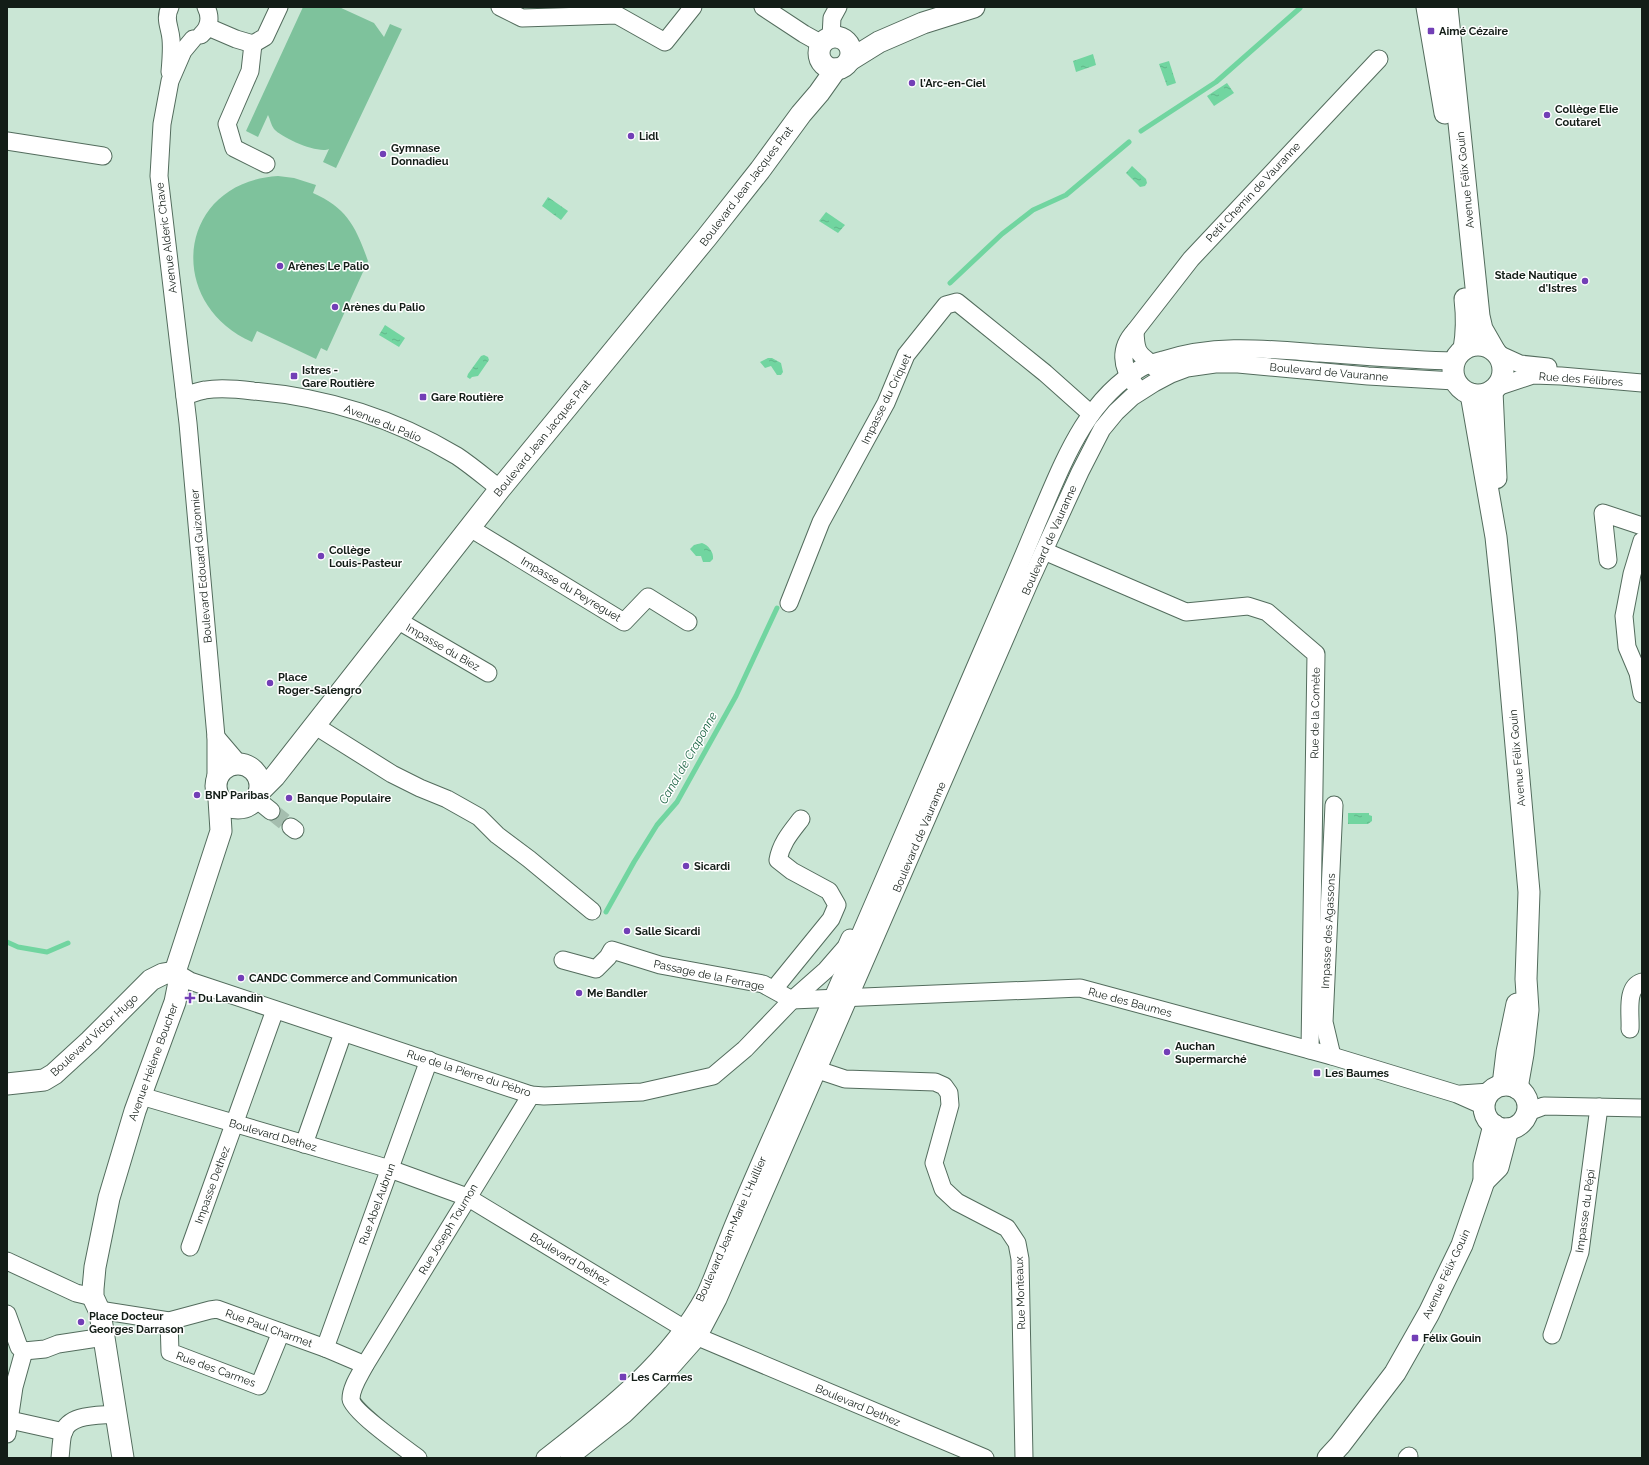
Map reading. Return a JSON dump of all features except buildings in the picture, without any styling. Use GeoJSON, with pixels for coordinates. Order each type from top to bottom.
{"type":"FeatureCollection","features":[{"type":"Feature","properties":{"kind":"main road","name":"Boulevard Jean Jacques Prat"},"geometry":{"type":"LineString","coordinates":[[216,778],[225,767],[254,791],[285,763],[500,489],[707,237],[760,170],[801,114],[820,93],[835,52],[876,44],[924,23],[974,7]]}},
{"type":"Feature","properties":{"kind":"main road","name":"Avenue Félix Gouin"},"geometry":{"type":"LineString","coordinates":[[1427,7],[1448,135],[1467,318],[1466,338],[1458,364]]}},
{"type":"Feature","properties":{"kind":"main road","name":"Avenue Félix Gouin"},"geometry":{"type":"LineString","coordinates":[[1447,7],[1479,316],[1482,329],[1496,352]]}},
{"type":"Feature","properties":{"kind":"main road"},"geometry":{"type":"LineString","coordinates":[[1471,346],[1487,346],[1496,352],[1503,367],[1503,374],[1495,389],[1482,395],[1471,394],[1464,391],[1458,364],[1471,346]]}},
{"type":"Feature","properties":{"kind":"main road","name":"Avenue Félix Gouin"},"geometry":{"type":"LineString","coordinates":[[1495,389],[1496,537]]}},
{"type":"Feature","properties":{"kind":"main road","name":"Avenue Félix Gouin"},"geometry":{"type":"LineString","coordinates":[[1471,394],[1496,537],[1529,892],[1526,979],[1517,1005],[1507,1052],[1513,1098]]}},
{"type":"Feature","properties":{"kind":"main road","name":"Avenue Hélène Boucher"},"geometry":{"type":"LineString","coordinates":[[216,778],[221,831]]}},
{"type":"Feature","properties":{"kind":"main road"},"geometry":{"type":"LineString","coordinates":[[219,799],[226,805],[234,808],[254,791]]}},
{"type":"Feature","properties":{"kind":"main road","name":"Avenue Hélène Boucher"},"geometry":{"type":"LineString","coordinates":[[123,1458],[104,1337],[96,1303],[95,1267],[109,1198],[119,1161],[177,995],[179,982],[175,972],[221,831],[254,791]]}},
{"type":"Feature","properties":{"kind":"main road","name":"Boulevard Victor Hugo"},"geometry":{"type":"LineString","coordinates":[[7,1084],[44,1080],[54,1074],[90,1041],[151,980],[163,974],[175,972]]}},
{"type":"Feature","properties":{"kind":"main road"},"geometry":{"type":"LineString","coordinates":[[1513,1098],[1520,1124],[1501,1127],[1488,1120],[1485,1113],[1513,1098]]}},
{"type":"Feature","properties":{"kind":"main road","name":"Avenue Félix Gouin"},"geometry":{"type":"LineString","coordinates":[[1328,1458],[1395,1373],[1429,1313],[1462,1245],[1484,1182],[1498,1167],[1501,1127]]}},
{"type":"Feature","properties":{"kind":"street","name":"Avenue Alderic Chave"},"geometry":{"type":"LineString","coordinates":[[170,7],[167,20],[171,39],[170,81],[162,124],[159,176],[185,396]]}},
{"type":"Feature","properties":{"kind":"street"},"geometry":{"type":"LineString","coordinates":[[206,7],[209,19],[208,27],[236,39],[253,44],[265,37],[279,7]]}},
{"type":"Feature","properties":{"kind":"street"},"geometry":{"type":"LineString","coordinates":[[500,7],[522,18],[617,15],[665,42],[693,7]]}},
{"type":"Feature","properties":{"kind":"street"},"geometry":{"type":"LineString","coordinates":[[763,7],[835,52]]}},
{"type":"Feature","properties":{"kind":"street"},"geometry":{"type":"LineString","coordinates":[[835,52],[832,18],[838,7]]}},
{"type":"Feature","properties":{"kind":"street","name":"Avenue Alderic Chave"},"geometry":{"type":"LineString","coordinates":[[170,81],[183,51],[194,39],[200,37],[208,27]]}},
{"type":"Feature","properties":{"kind":"street"},"geometry":{"type":"LineString","coordinates":[[169,28],[179,38],[186,40],[194,39]]}},
{"type":"Feature","properties":{"kind":"street"},"geometry":{"type":"LineString","coordinates":[[253,44],[250,71],[227,124],[234,148],[266,164]]}},
{"type":"Feature","properties":{"kind":"street","name":"Petit Chemin de Vauranne"},"geometry":{"type":"LineString","coordinates":[[1140,392],[1128,377],[1125,370],[1124,349],[1129,338],[1191,259],[1379,60]]}},
{"type":"Feature","properties":{"kind":"street"},"geometry":{"type":"LineString","coordinates":[[7,141],[103,156]]}},
{"type":"Feature","properties":{"kind":"street","name":"Impasse du Criquet"},"geometry":{"type":"LineString","coordinates":[[789,603],[821,522],[886,403],[906,355],[946,305],[957,302],[1045,373],[1091,414]]}},
{"type":"Feature","properties":{"kind":"street"},"geometry":{"type":"LineString","coordinates":[[1135,331],[1135,346],[1140,356],[1152,364],[1164,378]]}},
{"type":"Feature","properties":{"kind":"street","name":"Boulevard de Vauranne"},"geometry":{"type":"LineString","coordinates":[[833,998],[928,773],[1059,474],[1075,440],[1099,404],[1128,377],[1143,366],[1181,354],[1222,348],[1255,348],[1458,364]]}},
{"type":"Feature","properties":{"kind":"street","name":"Rue des Félibres"},"geometry":{"type":"LineString","coordinates":[[1496,352],[1520,364],[1642,373]]}},
{"type":"Feature","properties":{"kind":"street","name":"Boulevard de Vauranne"},"geometry":{"type":"LineString","coordinates":[[850,997],[1044,551],[1080,472],[1102,429],[1121,407],[1132,397],[1164,378],[1187,368],[1216,364],[1238,364],[1368,376],[1458,364]]}},
{"type":"Feature","properties":{"kind":"street"},"geometry":{"type":"LineString","coordinates":[[181,370],[205,390]]}},
{"type":"Feature","properties":{"kind":"street","name":"Rue des Félibres"},"geometry":{"type":"LineString","coordinates":[[1495,389],[1533,375],[1642,383]]}},
{"type":"Feature","properties":{"kind":"street","name":"Avenue du Palio"},"geometry":{"type":"LineString","coordinates":[[185,396],[205,390],[230,389],[271,392],[308,398],[357,411],[419,437],[453,455],[500,489]]}},
{"type":"Feature","properties":{"kind":"street","name":"Boulevard Edouard Guizonnier"},"geometry":{"type":"LineString","coordinates":[[185,396],[216,737],[216,778]]}},
{"type":"Feature","properties":{"kind":"street"},"geometry":{"type":"LineString","coordinates":[[1608,560],[1603,514],[1642,526]]}},
{"type":"Feature","properties":{"kind":"street","name":"Impasse du Peyreguet"},"geometry":{"type":"LineString","coordinates":[[470,528],[624,622],[648,597],[688,622]]}},
{"type":"Feature","properties":{"kind":"street"},"geometry":{"type":"LineString","coordinates":[[1642,542],[1637,576],[1624,616],[1627,647],[1638,673],[1642,694]]}},
{"type":"Feature","properties":{"kind":"street","name":"Rue de la Comète"},"geometry":{"type":"LineString","coordinates":[[1044,551],[1186,612],[1248,606],[1267,612],[1316,654],[1310,1050]]}},
{"type":"Feature","properties":{"kind":"street","name":"Impasse du Biez"},"geometry":{"type":"LineString","coordinates":[[397,620],[488,673]]}},
{"type":"Feature","properties":{"kind":"street"},"geometry":{"type":"LineString","coordinates":[[314,725],[392,774],[447,799],[479,817],[497,835],[529,859],[592,911]]}},
{"type":"Feature","properties":{"kind":"street"},"geometry":{"type":"LineString","coordinates":[[216,737],[254,791]]}},
{"type":"Feature","properties":{"kind":"street","name":"Impasse des Agassons"},"geometry":{"type":"LineString","coordinates":[[1332,1056],[1324,1022],[1334,805]]}},
{"type":"Feature","properties":{"kind":"street"},"geometry":{"type":"LineString","coordinates":[[774,990],[831,919],[837,905],[829,891],[792,871],[778,860],[785,839],[801,819]]}},
{"type":"Feature","properties":{"kind":"street","name":"Boulevard de Vauranne"},"geometry":{"type":"LineString","coordinates":[[792,1000],[826,970],[846,947],[853,931],[865,923]]}},
{"type":"Feature","properties":{"kind":"street","name":"Passage de la Ferrage"},"geometry":{"type":"LineString","coordinates":[[564,960],[596,969],[608,957],[612,950],[660,966],[763,984],[792,1000]]}},
{"type":"Feature","properties":{"kind":"street","name":"Rue de la Pierre du Pébro"},"geometry":{"type":"LineString","coordinates":[[175,972],[190,981],[342,1033],[531,1094],[544,1096],[642,1092],[713,1076],[745,1049],[792,1000]]}},
{"type":"Feature","properties":{"kind":"street"},"geometry":{"type":"LineString","coordinates":[[1630,1029],[1631,992],[1635,986],[1642,982]]}},
{"type":"Feature","properties":{"kind":"street","name":"Rue des Baumes"},"geometry":{"type":"LineString","coordinates":[[792,1000],[1080,988],[1332,1056],[1457,1094],[1599,1107],[1642,1108]]}},
{"type":"Feature","properties":{"kind":"street","name":"Boulevard Jean-Marie L'Huillier"},"geometry":{"type":"LineString","coordinates":[[569,1458],[625,1414],[659,1381],[698,1337],[718,1299],[850,997]]}},
{"type":"Feature","properties":{"kind":"street","name":"Boulevard Jean-Marie L'Huillier"},"geometry":{"type":"LineString","coordinates":[[545,1458],[617,1400],[664,1353],[683,1328],[705,1293],[833,998]]}},
{"type":"Feature","properties":{"kind":"street","name":"Impasse Dethez"},"geometry":{"type":"LineString","coordinates":[[190,1246],[275,1010]]}},
{"type":"Feature","properties":{"kind":"street"},"geometry":{"type":"LineString","coordinates":[[304,1144],[342,1033]]}},
{"type":"Feature","properties":{"kind":"street","name":"Rue Abel Aubrun"},"geometry":{"type":"LineString","coordinates":[[325,1348],[429,1060]]}},
{"type":"Feature","properties":{"kind":"street","name":"Rue Monteaux"},"geometry":{"type":"LineString","coordinates":[[818,1070],[844,1079],[935,1082],[944,1086],[950,1094],[950,1105],[934,1162],[943,1189],[957,1202],[1007,1228],[1017,1243],[1020,1259],[1024,1458]]}},
{"type":"Feature","properties":{"kind":"street","name":"Rue Joseph Tournon"},"geometry":{"type":"LineString","coordinates":[[418,1458],[359,1412],[351,1400],[353,1388],[365,1365],[531,1094]]}},
{"type":"Feature","properties":{"kind":"street","name":"Boulevard Dethez"},"geometry":{"type":"LineString","coordinates":[[141,1096],[390,1169],[467,1197],[698,1337],[985,1458]]}},
{"type":"Feature","properties":{"kind":"street","name":"Impasse du Pépi"},"geometry":{"type":"LineString","coordinates":[[1552,1335],[1580,1252],[1599,1107]]}},
{"type":"Feature","properties":{"kind":"street","name":"Rue Paul Charmet"},"geometry":{"type":"LineString","coordinates":[[7,1261],[96,1303],[169,1321],[217,1309],[325,1348],[365,1365]]}},
{"type":"Feature","properties":{"kind":"street"},"geometry":{"type":"LineString","coordinates":[[7,1314],[19,1347],[24,1350],[45,1349],[58,1344],[104,1337]]}},
{"type":"Feature","properties":{"kind":"street","name":"Rue des Carmes"},"geometry":{"type":"LineString","coordinates":[[169,1321],[170,1352],[259,1386],[280,1332]]}},
{"type":"Feature","properties":{"kind":"street"},"geometry":{"type":"LineString","coordinates":[[24,1350],[11,1388],[8,1427],[64,1432]]}},
{"type":"Feature","properties":{"kind":"street"},"geometry":{"type":"LineString","coordinates":[[60,1458],[64,1432],[69,1423],[83,1417],[116,1414]]}},
{"type":"Feature","properties":{"kind":"shaded area"},"geometry":{"type":"Polygon","coordinates":[[[303,7],[339,7],[374,23],[384,37],[390,24],[402,29],[336,168],[323,162],[329,149],[324,150],[309,147],[284,137],[274,129],[268,115],[258,137],[246,131],[303,7]]]}},
{"type":"Feature","properties":{"kind":"shaded area","name":"Arènes Le Palio"},"geometry":{"type":"Polygon","coordinates":[[[278,176],[294,178],[316,185],[313,193],[334,205],[349,220],[359,238],[368,261],[327,351],[321,348],[316,359],[257,331],[252,342],[223,324],[204,300],[195,273],[194,246],[202,221],[219,199],[245,183],[278,176]]]}},
{"type":"Feature","properties":{"kind":"water"},"geometry":{"type":"Polygon","coordinates":[[[1093,54],[1096,65],[1076,72],[1073,61],[1093,54]]]}},
{"type":"Feature","properties":{"kind":"water"},"geometry":{"type":"Polygon","coordinates":[[[1169,61],[1176,83],[1167,86],[1159,64],[1169,61]]]}},
{"type":"Feature","properties":{"kind":"water"},"geometry":{"type":"Polygon","coordinates":[[[1227,83],[1234,93],[1214,106],[1207,96],[1227,83]]]}},
{"type":"Feature","properties":{"kind":"water"},"geometry":{"type":"Polygon","coordinates":[[[1132,166],[1146,179],[1147,183],[1145,186],[1140,187],[1126,173],[1132,166]]]}},
{"type":"Feature","properties":{"kind":"water"},"geometry":{"type":"Polygon","coordinates":[[[548,197],[568,211],[561,220],[542,206],[548,197]]]}},
{"type":"Feature","properties":{"kind":"water"},"geometry":{"type":"Polygon","coordinates":[[[826,212],[845,225],[838,233],[819,221],[826,212]]]}},
{"type":"Feature","properties":{"kind":"water"},"geometry":{"type":"Polygon","coordinates":[[[385,325],[405,338],[399,347],[379,335],[385,325]]]}},
{"type":"Feature","properties":{"kind":"water"},"geometry":{"type":"Polygon","coordinates":[[[484,355],[488,357],[489,360],[478,376],[470,379],[467,377],[481,356],[484,355]]]}},
{"type":"Feature","properties":{"kind":"water"},"geometry":{"type":"Polygon","coordinates":[[[768,358],[772,358],[781,363],[783,372],[781,375],[777,375],[771,366],[765,368],[760,362],[768,358]]]}},
{"type":"Feature","properties":{"kind":"water"},"geometry":{"type":"Polygon","coordinates":[[[702,543],[712,551],[713,559],[710,562],[703,562],[701,556],[696,556],[690,549],[694,545],[702,543]]]}},
{"type":"Feature","properties":{"kind":"water"},"geometry":{"type":"Polygon","coordinates":[[[1348,813],[1369,813],[1369,815],[1372,816],[1372,821],[1368,824],[1348,824],[1348,813]]]}},
{"type":"Feature","properties":{"kind":"waterway","name":"Canal de Craponne"},"geometry":{"type":"LineString","coordinates":[[1141,131],[1216,82],[1300,8]]}},
{"type":"Feature","properties":{"kind":"waterway","name":"Canal de Craponne"},"geometry":{"type":"LineString","coordinates":[[950,283],[1002,234],[1033,210],[1066,195],[1129,142]]}},
{"type":"Feature","properties":{"kind":"waterway","name":"Canal de Craponne"},"geometry":{"type":"LineString","coordinates":[[606,912],[657,825],[677,802],[736,696],[777,608]]}},
{"type":"Feature","properties":{"kind":"waterway","name":"Canal de Craponne"},"geometry":{"type":"LineString","coordinates":[[7,942],[18,947],[47,952],[68,943]]}},
{"type":"Feature","properties":{"kind":"tunnel"},"geometry":{"type":"LineString","coordinates":[[271,811],[291,827]]}},
{"type":"Feature","properties":{"kind":"place","name":"Aimé Cézaire"},"geometry":{"type":"Point","coordinates":[1431,31]}},
{"type":"Feature","properties":{"kind":"place","name":"l'Arc-en-Ciel"},"geometry":{"type":"Point","coordinates":[912,83]}},
{"type":"Feature","properties":{"kind":"place","name":"Collège Elie Coutarel"},"geometry":{"type":"Point","coordinates":[1547,115]}},
{"type":"Feature","properties":{"kind":"place","name":"Lidl"},"geometry":{"type":"Point","coordinates":[631,136]}},
{"type":"Feature","properties":{"kind":"place","name":"Gymnase Donnadieu"},"geometry":{"type":"Point","coordinates":[383,154]}},
{"type":"Feature","properties":{"kind":"place","name":"Arènes Le Palio"},"geometry":{"type":"Point","coordinates":[280,266]}},
{"type":"Feature","properties":{"kind":"place","name":"Stade Nautique d'Istres"},"geometry":{"type":"Point","coordinates":[1585,281]}},
{"type":"Feature","properties":{"kind":"place","name":"Arènes du Palio"},"geometry":{"type":"Point","coordinates":[335,307]}},
{"type":"Feature","properties":{"kind":"place","name":"Istres - Gare Routière"},"geometry":{"type":"Point","coordinates":[294,376]}},
{"type":"Feature","properties":{"kind":"place","name":"Gare Routière"},"geometry":{"type":"Point","coordinates":[423,397]}},
{"type":"Feature","properties":{"kind":"place","name":"Collège Louis-Pasteur"},"geometry":{"type":"Point","coordinates":[321,556]}},
{"type":"Feature","properties":{"kind":"place","name":"Place Roger-Salengro"},"geometry":{"type":"Point","coordinates":[270,683]}},
{"type":"Feature","properties":{"kind":"place","name":"BNP Paribas"},"geometry":{"type":"Point","coordinates":[197,795]}},
{"type":"Feature","properties":{"kind":"place","name":"Banque Populaire"},"geometry":{"type":"Point","coordinates":[289,798]}},
{"type":"Feature","properties":{"kind":"place","name":"Sicardi"},"geometry":{"type":"Point","coordinates":[686,866]}},
{"type":"Feature","properties":{"kind":"place","name":"Salle Sicardi"},"geometry":{"type":"Point","coordinates":[627,931]}},
{"type":"Feature","properties":{"kind":"place","name":"CANDC Commerce and Communication"},"geometry":{"type":"Point","coordinates":[241,978]}},
{"type":"Feature","properties":{"kind":"place","name":"Me Bandler"},"geometry":{"type":"Point","coordinates":[579,993]}},
{"type":"Feature","properties":{"kind":"place","name":"Du Lavandin"},"geometry":{"type":"Point","coordinates":[190,998]}},
{"type":"Feature","properties":{"kind":"place","name":"Auchan Supermarché"},"geometry":{"type":"Point","coordinates":[1167,1052]}},
{"type":"Feature","properties":{"kind":"place","name":"Les Baumes"},"geometry":{"type":"Point","coordinates":[1317,1073]}},
{"type":"Feature","properties":{"kind":"place","name":"Place Docteur Georges Darrason"},"geometry":{"type":"Point","coordinates":[81,1322]}},
{"type":"Feature","properties":{"kind":"place","name":"Félix Gouin"},"geometry":{"type":"Point","coordinates":[1415,1338]}},
{"type":"Feature","properties":{"kind":"place","name":"Les Carmes"},"geometry":{"type":"Point","coordinates":[623,1377]}}]}
